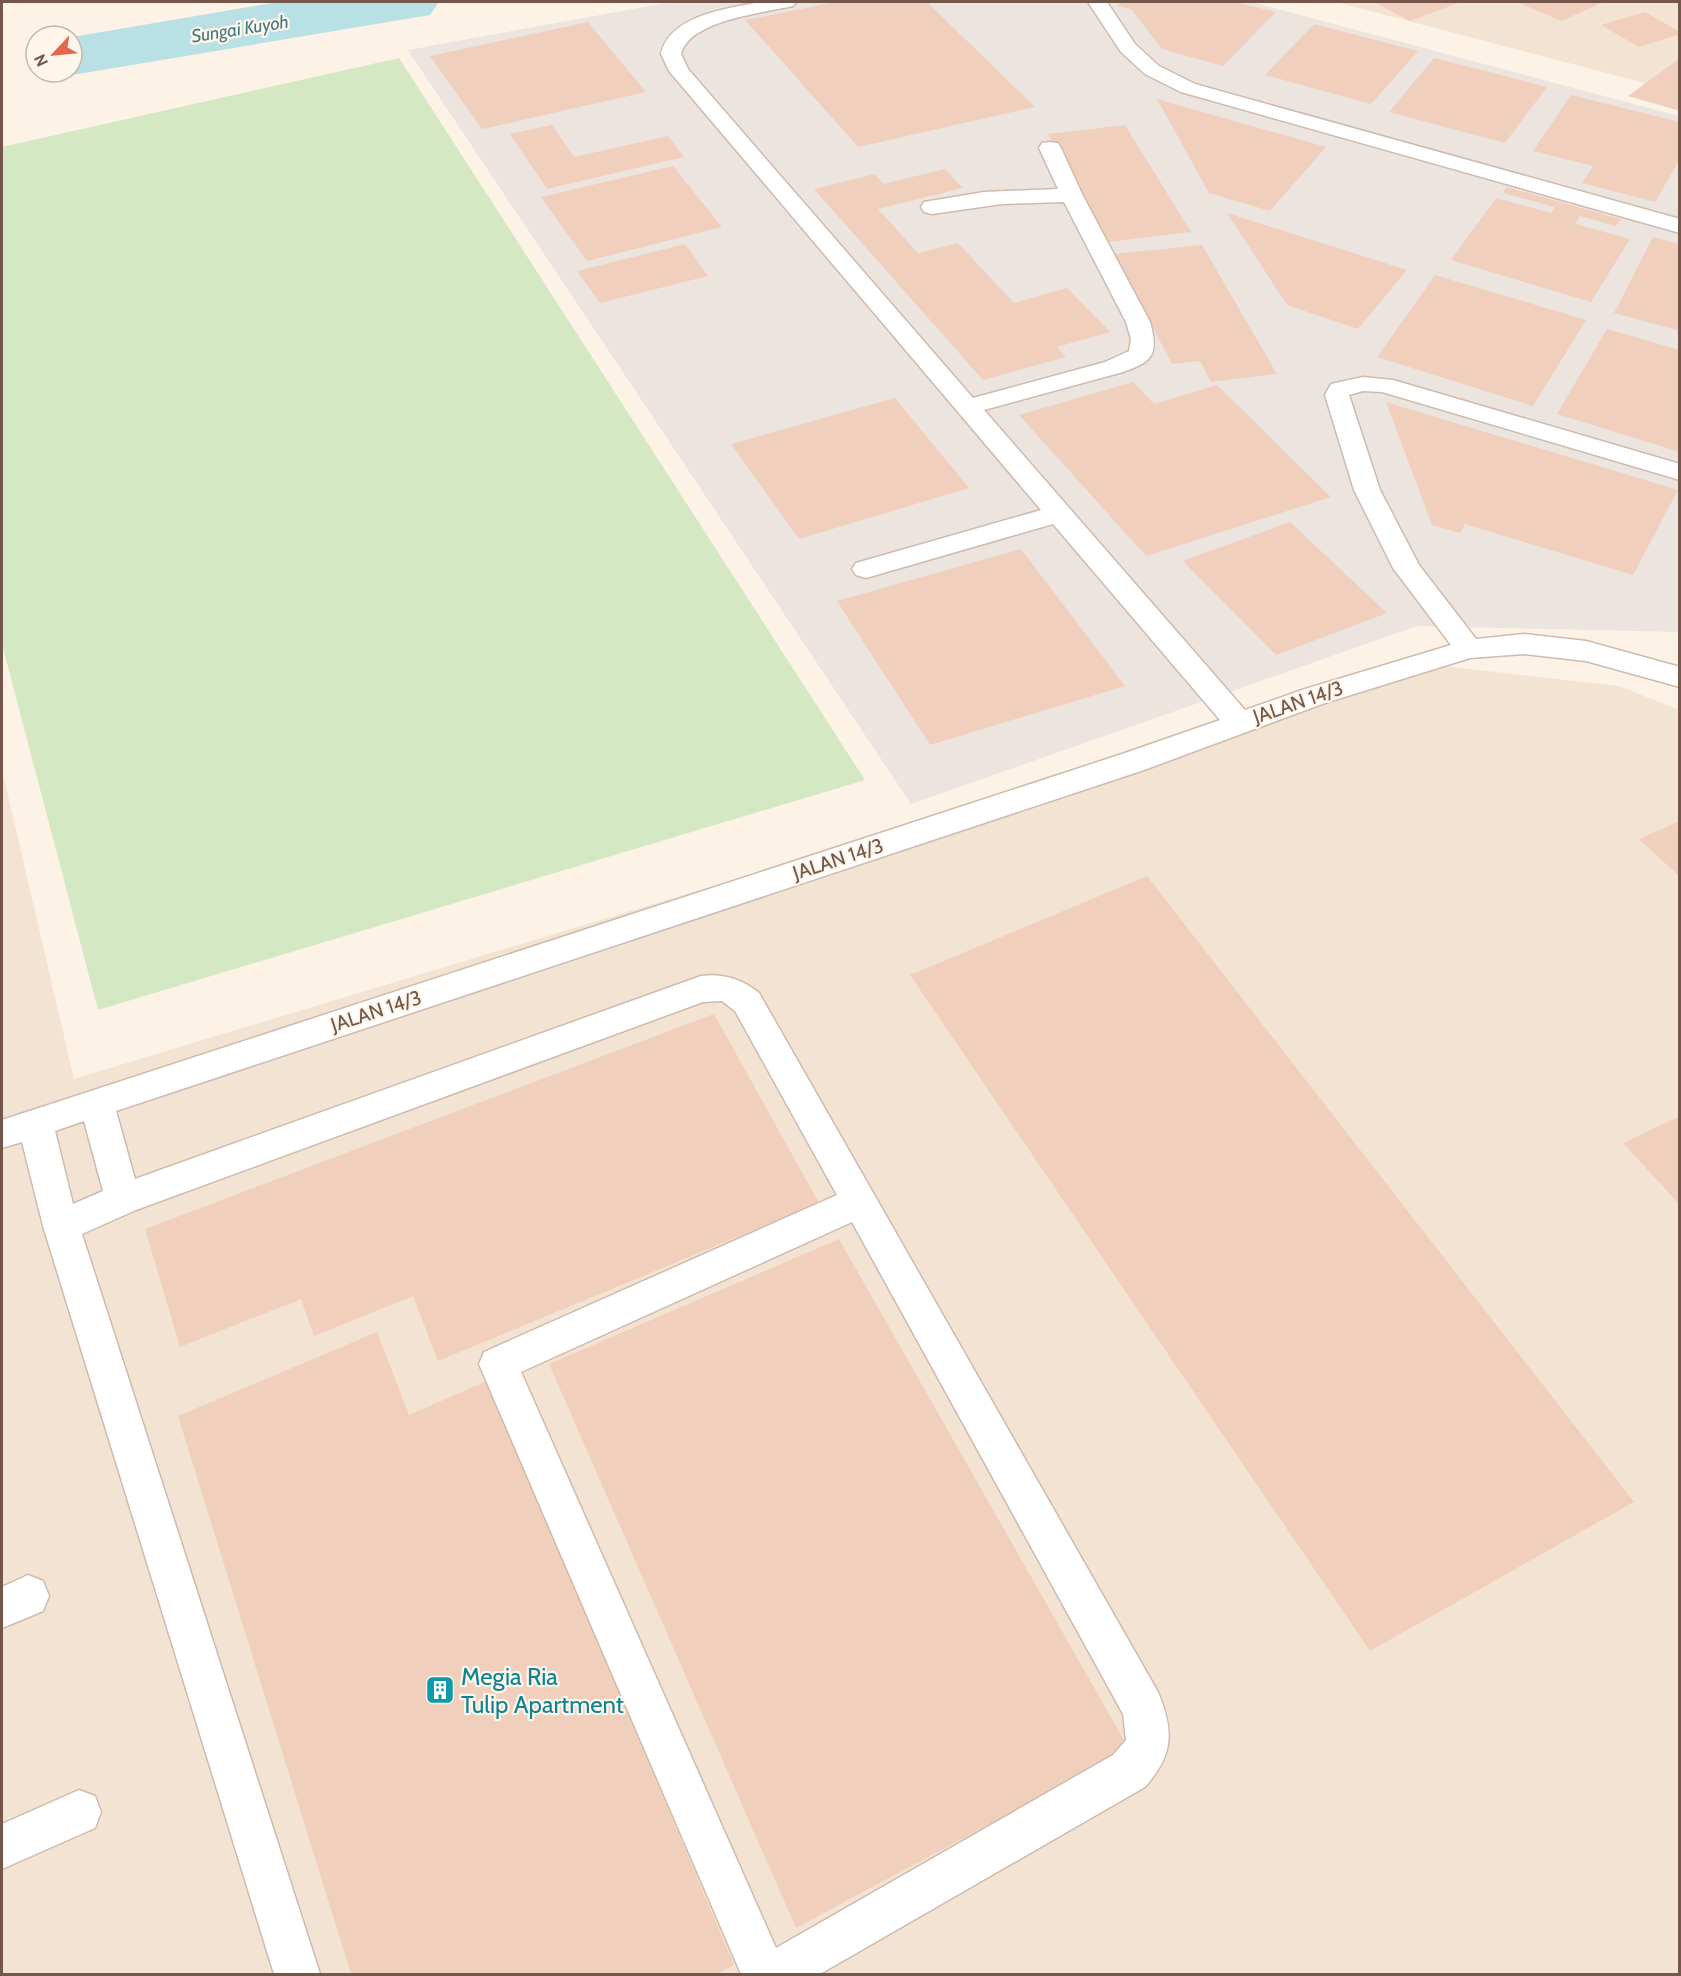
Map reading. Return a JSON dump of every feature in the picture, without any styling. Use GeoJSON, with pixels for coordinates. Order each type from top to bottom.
{"type":"FeatureCollection","features":[{"type":"Feature","properties":{"kind":"street"},"geometry":{"type":"LineString","coordinates":[[786,2],[717,18],[693,27],[676,39],[671,54],[679,71],[1239,723]]}},
{"type":"Feature","properties":{"kind":"street"},"geometry":{"type":"LineString","coordinates":[[1098,2],[1128,48],[1152,70],[1188,88],[1680,226]]}},
{"type":"Feature","properties":{"kind":"street"},"geometry":{"type":"LineString","coordinates":[[968,407],[1114,367],[1132,361],[1140,354],[1143,339],[1138,322],[1072,196],[1050,148]]}},
{"type":"Feature","properties":{"kind":"street"},"geometry":{"type":"LineString","coordinates":[[932,207],[968,199],[1008,196],[1072,196]]}},
{"type":"Feature","properties":{"kind":"street"},"geometry":{"type":"LineString","coordinates":[[1469,649],[1407,568],[1367,490],[1337,395],[1340,389],[1364,384],[1384,385],[1680,472]]}},
{"type":"Feature","properties":{"kind":"street"},"geometry":{"type":"LineString","coordinates":[[866,569],[1059,513]]}},
{"type":"Feature","properties":{"kind":"street","name":"JALAN 14/3"},"geometry":{"type":"LineString","coordinates":[[2,1134],[1132,762],[1373,677],[1469,649],[1524,644],[1586,651],[1680,677]]}},
{"type":"Feature","properties":{"kind":"street"},"geometry":{"type":"LineString","coordinates":[[61,1226],[123,1199],[701,989],[718,986],[735,991],[747,1002],[1143,1707],[1150,1732],[1145,1755],[1129,1771],[776,1974]]}},
{"type":"Feature","properties":{"kind":"street"},"geometry":{"type":"LineString","coordinates":[[96,1102],[123,1199]]}},
{"type":"Feature","properties":{"kind":"street"},"geometry":{"type":"LineString","coordinates":[[35,1123],[61,1226],[297,1974]]}},
{"type":"Feature","properties":{"kind":"street"},"geometry":{"type":"LineString","coordinates":[[764,1974],[498,1364],[859,1202]]}},
{"type":"Feature","properties":{"kind":"street"},"geometry":{"type":"LineString","coordinates":[[2,1847],[79,1812]]}},
{"type":"Feature","properties":{"kind":"shaded area"},"geometry":{"type":"Polygon","coordinates":[[[672,2],[1251,2],[1679,116],[1679,632],[1417,626],[911,804],[408,50],[672,2]]]}},
{"type":"Feature","properties":{"kind":"shaded area"},"geometry":{"type":"Polygon","coordinates":[[[1336,2],[1679,2],[1679,92],[1336,2]]]}},
{"type":"Feature","properties":{"kind":"shaded area"},"geometry":{"type":"Polygon","coordinates":[[[1442,666],[1619,686],[1679,710],[1679,1974],[2,1974],[2,770],[74,1079],[1442,666]]]}},
{"type":"Feature","properties":{"kind":"green space"},"geometry":{"type":"Polygon","coordinates":[[[399,58],[865,780],[98,1010],[2,644],[2,147],[399,58]]]}},
{"type":"Feature","properties":{"kind":"building"},"geometry":{"type":"Polygon","coordinates":[[[836,2],[927,2],[1035,107],[858,147],[745,20],[836,2]]]}},
{"type":"Feature","properties":{"kind":"building"},"geometry":{"type":"Polygon","coordinates":[[[1122,2],[1234,2],[1276,12],[1223,66],[1162,49],[1131,9],[1117,6],[1122,2]]]}},
{"type":"Feature","properties":{"kind":"building"},"geometry":{"type":"Polygon","coordinates":[[[1374,2],[1461,2],[1410,21],[1374,2]]]}},
{"type":"Feature","properties":{"kind":"building"},"geometry":{"type":"Polygon","coordinates":[[[1518,2],[1604,2],[1561,21],[1518,2]]]}},
{"type":"Feature","properties":{"kind":"building"},"geometry":{"type":"Polygon","coordinates":[[[1645,12],[1680,34],[1639,47],[1601,25],[1645,12]]]}},
{"type":"Feature","properties":{"kind":"building"},"geometry":{"type":"Polygon","coordinates":[[[588,22],[646,92],[482,129],[430,56],[588,22]]]}},
{"type":"Feature","properties":{"kind":"building"},"geometry":{"type":"Polygon","coordinates":[[[1314,24],[1418,51],[1371,104],[1265,75],[1314,24]]]}},
{"type":"Feature","properties":{"kind":"building"},"geometry":{"type":"Polygon","coordinates":[[[1434,58],[1547,87],[1505,143],[1389,112],[1434,58]]]}},
{"type":"Feature","properties":{"kind":"building"},"geometry":{"type":"Polygon","coordinates":[[[1680,58],[1680,111],[1628,96],[1680,58]]]}},
{"type":"Feature","properties":{"kind":"building"},"geometry":{"type":"Polygon","coordinates":[[[1571,95],[1680,122],[1680,159],[1655,202],[1582,183],[1593,166],[1533,151],[1571,95]]]}},
{"type":"Feature","properties":{"kind":"building"},"geometry":{"type":"Polygon","coordinates":[[[1157,99],[1326,147],[1270,211],[1209,193],[1157,99]]]}},
{"type":"Feature","properties":{"kind":"building"},"geometry":{"type":"Polygon","coordinates":[[[552,125],[574,157],[668,136],[684,157],[547,189],[510,134],[552,125]]]}},
{"type":"Feature","properties":{"kind":"building"},"geometry":{"type":"Polygon","coordinates":[[[1125,125],[1191,232],[1109,242],[1048,134],[1125,125]]]}},
{"type":"Feature","properties":{"kind":"building"},"geometry":{"type":"Polygon","coordinates":[[[673,166],[722,227],[587,261],[541,197],[673,166]]]}},
{"type":"Feature","properties":{"kind":"building"},"geometry":{"type":"Polygon","coordinates":[[[945,169],[963,188],[878,209],[918,253],[958,243],[1014,303],[1067,288],[1110,332],[1057,347],[1066,357],[983,380],[814,189],[875,174],[883,184],[945,169]]]}},
{"type":"Feature","properties":{"kind":"building"},"geometry":{"type":"Polygon","coordinates":[[[1507,187],[1620,219],[1616,226],[1580,216],[1575,224],[1630,239],[1591,302],[1451,260],[1496,198],[1551,213],[1555,207],[1503,193],[1507,187]]]}},
{"type":"Feature","properties":{"kind":"building"},"geometry":{"type":"Polygon","coordinates":[[[1227,213],[1407,270],[1358,329],[1287,305],[1227,213]]]}},
{"type":"Feature","properties":{"kind":"building"},"geometry":{"type":"Polygon","coordinates":[[[1653,237],[1680,244],[1680,331],[1614,313],[1653,237]]]}},
{"type":"Feature","properties":{"kind":"building"},"geometry":{"type":"Polygon","coordinates":[[[685,244],[708,276],[600,303],[577,271],[685,244]]]}},
{"type":"Feature","properties":{"kind":"building"},"geometry":{"type":"Polygon","coordinates":[[[1202,245],[1277,374],[1211,382],[1200,361],[1172,364],[1114,254],[1202,245]]]}},
{"type":"Feature","properties":{"kind":"building"},"geometry":{"type":"Polygon","coordinates":[[[1435,275],[1586,320],[1533,406],[1377,357],[1435,275]]]}},
{"type":"Feature","properties":{"kind":"building"},"geometry":{"type":"Polygon","coordinates":[[[1607,329],[1680,350],[1680,452],[1557,414],[1607,329]]]}},
{"type":"Feature","properties":{"kind":"building"},"geometry":{"type":"Polygon","coordinates":[[[1133,382],[1154,404],[1217,385],[1331,497],[1146,556],[1019,415],[1133,382]]]}},
{"type":"Feature","properties":{"kind":"building"},"geometry":{"type":"Polygon","coordinates":[[[895,398],[969,488],[799,539],[731,444],[895,398]]]}},
{"type":"Feature","properties":{"kind":"building"},"geometry":{"type":"Polygon","coordinates":[[[1386,402],[1678,490],[1633,575],[1465,524],[1460,533],[1432,525],[1386,402]]]}},
{"type":"Feature","properties":{"kind":"building"},"geometry":{"type":"Polygon","coordinates":[[[1290,522],[1387,613],[1276,655],[1183,561],[1290,522]]]}},
{"type":"Feature","properties":{"kind":"building"},"geometry":{"type":"Polygon","coordinates":[[[1021,549],[1125,686],[930,745],[837,601],[1021,549]]]}},
{"type":"Feature","properties":{"kind":"building"},"geometry":{"type":"Polygon","coordinates":[[[1680,821],[1680,877],[1639,839],[1680,821]]]}},
{"type":"Feature","properties":{"kind":"building"},"geometry":{"type":"Polygon","coordinates":[[[1147,876],[1634,1502],[1370,1651],[910,975],[1147,876]]]}},
{"type":"Feature","properties":{"kind":"building"},"geometry":{"type":"Polygon","coordinates":[[[714,1014],[819,1203],[438,1361],[413,1296],[314,1336],[301,1299],[180,1347],[145,1229],[714,1014]]]}},
{"type":"Feature","properties":{"kind":"building"},"geometry":{"type":"Polygon","coordinates":[[[1680,1116],[1680,1205],[1623,1143],[1680,1116]]]}},
{"type":"Feature","properties":{"kind":"building"},"geometry":{"type":"Polygon","coordinates":[[[839,1239],[1129,1749],[796,1928],[549,1364],[839,1239]]]}},
{"type":"Feature","properties":{"kind":"building","name":"Megia Ria Tulip Apartment"},"geometry":{"type":"Polygon","coordinates":[[[377,1332],[409,1415],[487,1381],[734,1965],[716,1974],[351,1974],[178,1416],[377,1332]]]}},
{"type":"Feature","properties":{"kind":"waterway","name":"Sungai Kuyoh"},"geometry":{"type":"LineString","coordinates":[[84,54],[303,16],[408,2]]}},
{"type":"Feature","properties":{"kind":"place","name":"Megia Ria Tulip Apartment"},"geometry":{"type":"Point","coordinates":[440,1690]}}]}
